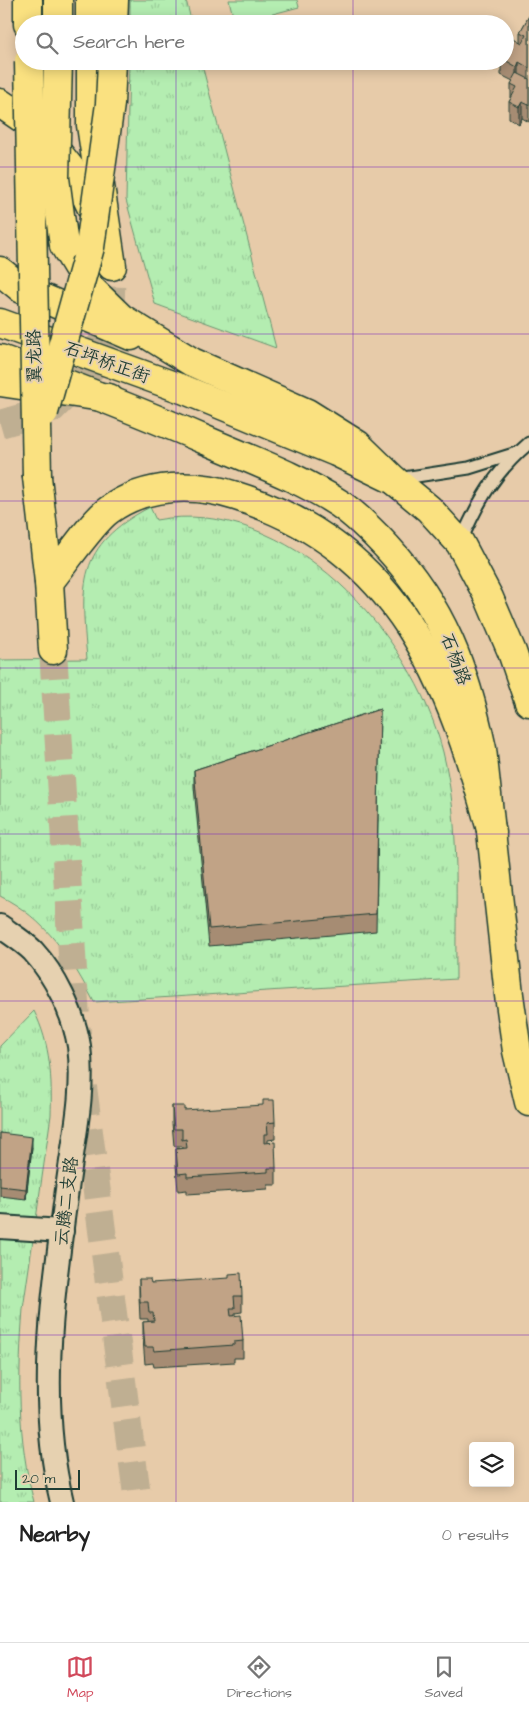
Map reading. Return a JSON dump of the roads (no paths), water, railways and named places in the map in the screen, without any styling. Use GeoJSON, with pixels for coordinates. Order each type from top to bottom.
{"type":"FeatureCollection","features":[{"type":"Feature","properties":{"kind":"main road"},"geometry":{"type":"LineString","coordinates":[[90,0],[90,15]]}},
{"type":"Feature","properties":{"kind":"main road"},"geometry":{"type":"LineString","coordinates":[[113,15],[114,0]]}},
{"type":"Feature","properties":{"kind":"main road","name":"翼龙路"},"geometry":{"type":"LineString","coordinates":[[29,70],[37,477],[49,582],[53,650]]}},
{"type":"Feature","properties":{"kind":"main road"},"geometry":{"type":"LineString","coordinates":[[58,70],[55,178],[64,245],[90,288],[121,318],[192,362]]}},
{"type":"Feature","properties":{"kind":"main road"},"geometry":{"type":"LineString","coordinates":[[0,103],[42,130],[77,177],[109,254],[91,125],[91,70]]}},
{"type":"Feature","properties":{"kind":"main road"},"geometry":{"type":"LineString","coordinates":[[36,443],[90,247],[110,104],[112,70]]}},
{"type":"Feature","properties":{"kind":"main road"},"geometry":{"type":"LineString","coordinates":[[0,271],[22,289],[307,412],[358,445],[394,480],[429,509],[460,543],[489,598],[521,648],[529,702]]}},
{"type":"Feature","properties":{"kind":"main road","name":"石坪桥正街"},"geometry":{"type":"LineString","coordinates":[[0,323],[185,390],[336,452],[394,480]]}},
{"type":"Feature","properties":{"kind":"main road","name":"石坪桥正街"},"geometry":{"type":"LineString","coordinates":[[0,359],[109,398]]}},
{"type":"Feature","properties":{"kind":"main road"},"geometry":{"type":"LineString","coordinates":[[0,382],[109,398]]}},
{"type":"Feature","properties":{"kind":"main road","name":"石杨路"},"geometry":{"type":"LineString","coordinates":[[109,398],[304,483],[341,505],[376,535],[412,575],[441,621],[460,666],[473,705],[482,749],[509,995],[517,1051],[529,1102]]}},
{"type":"Feature","properties":{"kind":"main road"},"geometry":{"type":"LineString","coordinates":[[49,582],[109,510],[135,497],[162,489],[191,487],[222,491],[254,502],[301,524],[354,559],[388,596],[415,634],[437,672],[454,711],[473,765],[492,834]]}},
{"type":"Feature","properties":{"kind":"street","name":"云腾二支路"},"geometry":{"type":"LineString","coordinates":[[0,926],[33,951],[62,992],[78,1045],[80,1089],[62,1231],[48,1382],[54,1457],[62,1502]]}},
{"type":"Feature","properties":{"kind":"street"},"geometry":{"type":"LineString","coordinates":[[0,1228],[62,1231]]}},
{"type":"Feature","properties":{"kind":"lane"},"geometry":{"type":"LineString","coordinates":[[460,543],[478,501],[488,485],[517,453],[529,443]]}},
{"type":"Feature","properties":{"kind":"lane"},"geometry":{"type":"LineString","coordinates":[[394,480],[469,468],[517,453]]}},
{"type":"Feature","properties":{"kind":"tunnel"},"geometry":{"type":"LineString","coordinates":[[0,424],[52,409],[90,370],[110,322],[112,266]]}},
{"type":"Feature","properties":{"kind":"tunnel"},"geometry":{"type":"LineString","coordinates":[[53,650],[77,1034]]}},
{"type":"Feature","properties":{"kind":"tunnel"},"geometry":{"type":"LineString","coordinates":[[83,1087],[138,1502]]}}]}
